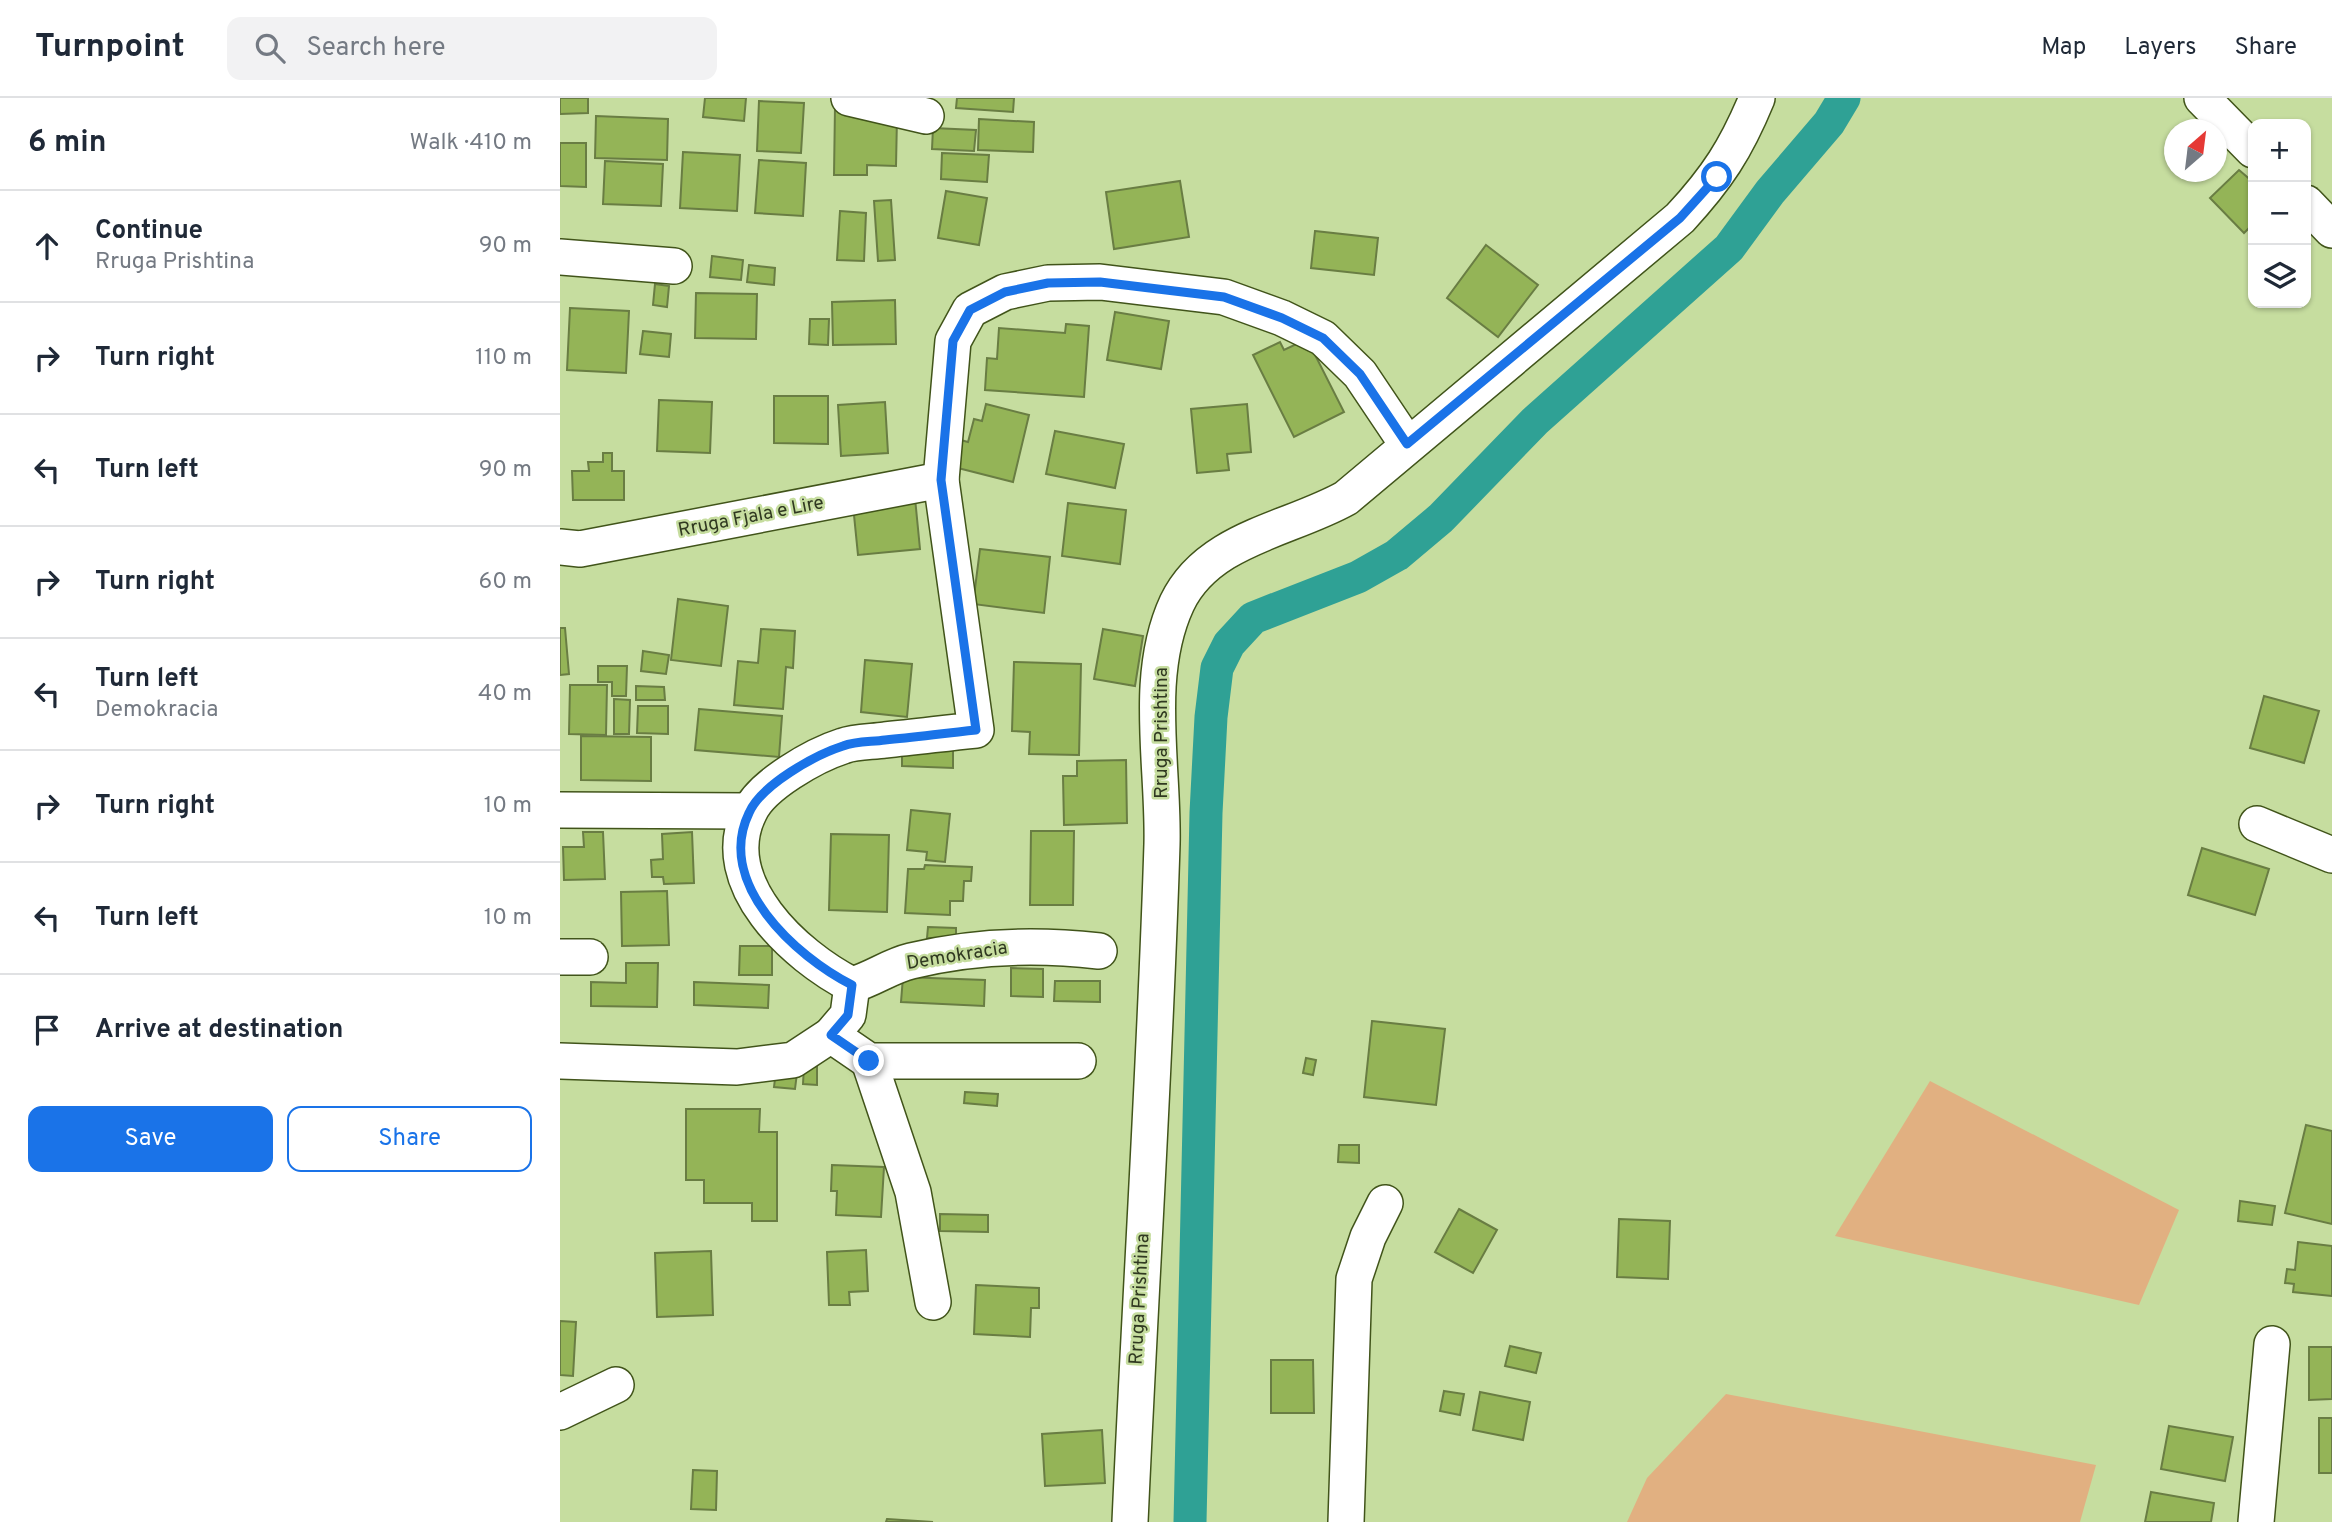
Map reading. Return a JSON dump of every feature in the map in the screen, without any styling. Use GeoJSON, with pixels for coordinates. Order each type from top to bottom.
{"type":"FeatureCollection","features":[{"type":"Feature","properties":{"kind":"street"},"geometry":{"type":"LineString","coordinates":[[849,98],[926,116]]}},
{"type":"Feature","properties":{"kind":"street","name":"Rruga Prishtina"},"geometry":{"type":"LineString","coordinates":[[1130,1522],[1162,842],[1159,677],[1166,635],[1178,602],[1198,571],[1234,546],[1317,515],[1346,498],[1407,444],[1680,218],[1717,177],[1745,127],[1757,98]]}},
{"type":"Feature","properties":{"kind":"street"},"geometry":{"type":"LineString","coordinates":[[2202,98],[2248,145]]}},
{"type":"Feature","properties":{"kind":"street"},"geometry":{"type":"LineString","coordinates":[[2311,208],[2332,230]]}},
{"type":"Feature","properties":{"kind":"street"},"geometry":{"type":"LineString","coordinates":[[560,257],[674,265]]}},
{"type":"Feature","properties":{"kind":"street"},"geometry":{"type":"LineString","coordinates":[[560,1061],[664,1067],[769,1064],[793,1060],[831,1035],[848,1015],[852,985],[805,955],[784,935],[756,897],[741,858],[741,842],[749,811],[787,773],[844,745],[976,730],[941,480],[953,341],[970,310],[1005,292],[1048,283],[1100,282],[1224,297],[1282,318],[1323,338],[1360,374],[1407,444]]}},
{"type":"Feature","properties":{"kind":"street","name":"Rruga Fjala e Lire"},"geometry":{"type":"LineString","coordinates":[[560,547],[580,549],[941,480]]}},
{"type":"Feature","properties":{"kind":"street"},"geometry":{"type":"LineString","coordinates":[[560,810],[749,811]]}},
{"type":"Feature","properties":{"kind":"street"},"geometry":{"type":"LineString","coordinates":[[2257,824],[2332,855]]}},
{"type":"Feature","properties":{"kind":"street","name":"Demokracia"},"geometry":{"type":"LineString","coordinates":[[852,985],[872,979],[908,961],[933,957],[1029,947],[1099,951]]}},
{"type":"Feature","properties":{"kind":"street"},"geometry":{"type":"LineString","coordinates":[[831,1035],[869,1061],[1078,1061]]}},
{"type":"Feature","properties":{"kind":"street"},"geometry":{"type":"LineString","coordinates":[[869,1061],[913,1192],[933,1302]]}},
{"type":"Feature","properties":{"kind":"street"},"geometry":{"type":"LineString","coordinates":[[1346,1522],[1353,1279],[1368,1237],[1385,1203]]}},
{"type":"Feature","properties":{"kind":"street"},"geometry":{"type":"LineString","coordinates":[[2256,1522],[2272,1344]]}},
{"type":"Feature","properties":{"kind":"street"},"geometry":{"type":"LineString","coordinates":[[560,1412],[617,1385]]}},
{"type":"Feature","properties":{"kind":"shaded area"},"geometry":{"type":"Polygon","coordinates":[[[1930,1081],[2179,1210],[2139,1305],[1835,1236],[1930,1081]]]}},
{"type":"Feature","properties":{"kind":"shaded area"},"geometry":{"type":"Polygon","coordinates":[[[1726,1394],[2096,1465],[2080,1522],[1627,1522],[1647,1478],[1726,1394]]]}},
{"type":"Feature","properties":{"kind":"building"},"geometry":{"type":"Polygon","coordinates":[[[560,98],[588,98],[588,113],[560,114],[560,98]]]}},
{"type":"Feature","properties":{"kind":"building"},"geometry":{"type":"Polygon","coordinates":[[[705,98],[746,98],[744,121],[703,117],[705,98]]]}},
{"type":"Feature","properties":{"kind":"building"},"geometry":{"type":"Polygon","coordinates":[[[957,98],[1014,98],[1013,112],[956,108],[957,98]]]}},
{"type":"Feature","properties":{"kind":"building"},"geometry":{"type":"Polygon","coordinates":[[[759,101],[804,103],[801,153],[757,151],[759,101]]]}},
{"type":"Feature","properties":{"kind":"building"},"geometry":{"type":"Polygon","coordinates":[[[835,107],[897,117],[896,166],[867,165],[867,175],[834,175],[835,107]]]}},
{"type":"Feature","properties":{"kind":"building"},"geometry":{"type":"Polygon","coordinates":[[[596,116],[668,119],[667,160],[595,158],[596,116]]]}},
{"type":"Feature","properties":{"kind":"building"},"geometry":{"type":"Polygon","coordinates":[[[979,119],[1034,122],[1033,152],[978,150],[979,119]]]}},
{"type":"Feature","properties":{"kind":"building"},"geometry":{"type":"Polygon","coordinates":[[[933,128],[976,130],[974,151],[932,149],[933,128]]]}},
{"type":"Feature","properties":{"kind":"building"},"geometry":{"type":"Polygon","coordinates":[[[560,143],[586,143],[586,187],[560,186],[560,143]]]}},
{"type":"Feature","properties":{"kind":"building"},"geometry":{"type":"Polygon","coordinates":[[[683,152],[740,155],[737,211],[680,208],[683,152]]]}},
{"type":"Feature","properties":{"kind":"building"},"geometry":{"type":"Polygon","coordinates":[[[942,153],[989,155],[987,182],[941,179],[942,153]]]}},
{"type":"Feature","properties":{"kind":"building"},"geometry":{"type":"Polygon","coordinates":[[[759,160],[806,163],[803,216],[755,213],[759,160]]]}},
{"type":"Feature","properties":{"kind":"building"},"geometry":{"type":"Polygon","coordinates":[[[605,161],[663,164],[661,206],[603,204],[605,161]]]}},
{"type":"Feature","properties":{"kind":"building"},"geometry":{"type":"Polygon","coordinates":[[[2239,170],[2248,178],[2248,229],[2244,233],[2210,198],[2239,170]]]}},
{"type":"Feature","properties":{"kind":"building"},"geometry":{"type":"Polygon","coordinates":[[[1180,181],[1189,237],[1114,249],[1106,192],[1180,181]]]}},
{"type":"Feature","properties":{"kind":"building"},"geometry":{"type":"Polygon","coordinates":[[[946,191],[987,198],[979,245],[938,238],[946,191]]]}},
{"type":"Feature","properties":{"kind":"building"},"geometry":{"type":"Polygon","coordinates":[[[891,200],[895,260],[878,261],[874,201],[891,200]]]}},
{"type":"Feature","properties":{"kind":"building"},"geometry":{"type":"Polygon","coordinates":[[[840,211],[866,213],[864,261],[837,260],[840,211]]]}},
{"type":"Feature","properties":{"kind":"building"},"geometry":{"type":"Polygon","coordinates":[[[1315,231],[1378,238],[1374,275],[1311,268],[1315,231]]]}},
{"type":"Feature","properties":{"kind":"building"},"geometry":{"type":"Polygon","coordinates":[[[1486,245],[1538,285],[1498,337],[1447,298],[1486,245]]]}},
{"type":"Feature","properties":{"kind":"building"},"geometry":{"type":"Polygon","coordinates":[[[712,256],[743,260],[741,280],[710,277],[712,256]]]}},
{"type":"Feature","properties":{"kind":"building"},"geometry":{"type":"Polygon","coordinates":[[[749,265],[775,268],[774,285],[747,282],[749,265]]]}},
{"type":"Feature","properties":{"kind":"building"},"geometry":{"type":"Polygon","coordinates":[[[655,284],[669,286],[667,307],[653,305],[655,284]]]}},
{"type":"Feature","properties":{"kind":"building"},"geometry":{"type":"Polygon","coordinates":[[[696,293],[757,294],[756,339],[695,338],[696,293]]]}},
{"type":"Feature","properties":{"kind":"building"},"geometry":{"type":"Polygon","coordinates":[[[895,300],[896,344],[833,345],[832,302],[895,300]]]}},
{"type":"Feature","properties":{"kind":"building"},"geometry":{"type":"Polygon","coordinates":[[[570,308],[629,311],[626,373],[567,370],[570,308]]]}},
{"type":"Feature","properties":{"kind":"building"},"geometry":{"type":"Polygon","coordinates":[[[1115,312],[1169,321],[1161,369],[1107,360],[1115,312]]]}},
{"type":"Feature","properties":{"kind":"building"},"geometry":{"type":"Polygon","coordinates":[[[810,319],[829,319],[828,345],[809,344],[810,319]]]}},
{"type":"Feature","properties":{"kind":"building"},"geometry":{"type":"Polygon","coordinates":[[[1066,324],[1089,326],[1084,397],[985,390],[987,358],[997,359],[999,328],[1065,333],[1066,324]]]}},
{"type":"Feature","properties":{"kind":"building"},"geometry":{"type":"Polygon","coordinates":[[[643,331],[671,334],[669,357],[640,354],[643,331]]]}},
{"type":"Feature","properties":{"kind":"building"},"geometry":{"type":"Polygon","coordinates":[[[1307,339],[1344,412],[1294,437],[1253,355],[1280,342],[1284,350],[1307,339]]]}},
{"type":"Feature","properties":{"kind":"building"},"geometry":{"type":"Polygon","coordinates":[[[774,396],[828,396],[828,444],[774,443],[774,396]]]}},
{"type":"Feature","properties":{"kind":"building"},"geometry":{"type":"Polygon","coordinates":[[[659,400],[712,402],[710,453],[657,451],[659,400]]]}},
{"type":"Feature","properties":{"kind":"building"},"geometry":{"type":"Polygon","coordinates":[[[885,402],[888,453],[841,456],[838,405],[885,402]]]}},
{"type":"Feature","properties":{"kind":"building"},"geometry":{"type":"Polygon","coordinates":[[[986,404],[1029,415],[1013,482],[950,466],[957,439],[968,442],[974,419],[982,421],[986,404]]]}},
{"type":"Feature","properties":{"kind":"building"},"geometry":{"type":"Polygon","coordinates":[[[1247,404],[1251,452],[1227,454],[1229,470],[1197,473],[1191,409],[1247,404]]]}},
{"type":"Feature","properties":{"kind":"building"},"geometry":{"type":"Polygon","coordinates":[[[1055,431],[1124,444],[1115,488],[1046,474],[1055,431]]]}},
{"type":"Feature","properties":{"kind":"building"},"geometry":{"type":"Polygon","coordinates":[[[603,453],[612,453],[612,471],[624,471],[624,500],[573,500],[572,471],[589,471],[588,462],[603,462],[603,453]]]}},
{"type":"Feature","properties":{"kind":"building"},"geometry":{"type":"Polygon","coordinates":[[[915,498],[920,549],[858,555],[853,505],[915,498]]]}},
{"type":"Feature","properties":{"kind":"building"},"geometry":{"type":"Polygon","coordinates":[[[1068,503],[1126,510],[1120,564],[1062,556],[1068,503]]]}},
{"type":"Feature","properties":{"kind":"building"},"geometry":{"type":"Polygon","coordinates":[[[980,549],[1050,557],[1044,613],[973,604],[980,549]]]}},
{"type":"Feature","properties":{"kind":"building"},"geometry":{"type":"Polygon","coordinates":[[[678,599],[728,606],[721,666],[671,660],[678,599]]]}},
{"type":"Feature","properties":{"kind":"building"},"geometry":{"type":"Polygon","coordinates":[[[560,628],[565,628],[569,674],[560,675],[560,628]]]}},
{"type":"Feature","properties":{"kind":"building"},"geometry":{"type":"Polygon","coordinates":[[[761,629],[795,631],[793,668],[786,667],[783,709],[734,705],[738,661],[758,663],[761,629]]]}},
{"type":"Feature","properties":{"kind":"building"},"geometry":{"type":"Polygon","coordinates":[[[1103,629],[1143,636],[1135,686],[1094,679],[1103,629]]]}},
{"type":"Feature","properties":{"kind":"building"},"geometry":{"type":"Polygon","coordinates":[[[643,651],[669,655],[666,674],[641,671],[643,651]]]}},
{"type":"Feature","properties":{"kind":"building"},"geometry":{"type":"Polygon","coordinates":[[[865,660],[912,664],[907,717],[861,712],[865,660]]]}},
{"type":"Feature","properties":{"kind":"building"},"geometry":{"type":"Polygon","coordinates":[[[1014,662],[1081,664],[1079,755],[1029,754],[1030,732],[1012,731],[1014,662]]]}},
{"type":"Feature","properties":{"kind":"building"},"geometry":{"type":"Polygon","coordinates":[[[598,666],[627,666],[626,696],[612,696],[612,682],[598,682],[598,666]]]}},
{"type":"Feature","properties":{"kind":"building"},"geometry":{"type":"Polygon","coordinates":[[[570,685],[607,685],[606,735],[569,734],[570,685]]]}},
{"type":"Feature","properties":{"kind":"building"},"geometry":{"type":"Polygon","coordinates":[[[636,686],[664,687],[665,700],[636,700],[636,686]]]}},
{"type":"Feature","properties":{"kind":"building"},"geometry":{"type":"Polygon","coordinates":[[[2264,696],[2319,711],[2304,763],[2250,748],[2264,696]]]}},
{"type":"Feature","properties":{"kind":"building"},"geometry":{"type":"Polygon","coordinates":[[[614,699],[630,700],[629,734],[614,734],[614,699]]]}},
{"type":"Feature","properties":{"kind":"building"},"geometry":{"type":"Polygon","coordinates":[[[638,706],[668,706],[668,734],[637,733],[638,706]]]}},
{"type":"Feature","properties":{"kind":"building"},"geometry":{"type":"Polygon","coordinates":[[[699,709],[782,716],[779,757],[695,750],[699,709]]]}},
{"type":"Feature","properties":{"kind":"building"},"geometry":{"type":"Polygon","coordinates":[[[581,736],[651,737],[651,781],[581,780],[581,736]]]}},
{"type":"Feature","properties":{"kind":"building"},"geometry":{"type":"Polygon","coordinates":[[[902,741],[953,742],[953,768],[902,766],[902,741]]]}},
{"type":"Feature","properties":{"kind":"building"},"geometry":{"type":"Polygon","coordinates":[[[1126,760],[1127,823],[1064,825],[1063,776],[1077,776],[1077,761],[1126,760]]]}},
{"type":"Feature","properties":{"kind":"building"},"geometry":{"type":"Polygon","coordinates":[[[911,810],[950,814],[945,862],[926,860],[927,852],[907,850],[911,810]]]}},
{"type":"Feature","properties":{"kind":"building"},"geometry":{"type":"Polygon","coordinates":[[[1031,831],[1074,831],[1073,905],[1030,905],[1031,831]]]}},
{"type":"Feature","properties":{"kind":"building"},"geometry":{"type":"Polygon","coordinates":[[[583,832],[603,832],[605,879],[564,880],[563,847],[584,847],[583,832]]]}},
{"type":"Feature","properties":{"kind":"building"},"geometry":{"type":"Polygon","coordinates":[[[692,832],[694,883],[664,884],[663,877],[652,877],[651,860],[663,859],[662,834],[692,832]]]}},
{"type":"Feature","properties":{"kind":"building"},"geometry":{"type":"Polygon","coordinates":[[[831,834],[889,835],[887,912],[829,910],[831,834]]]}},
{"type":"Feature","properties":{"kind":"building"},"geometry":{"type":"Polygon","coordinates":[[[2202,848],[2269,869],[2255,915],[2188,895],[2202,848]]]}},
{"type":"Feature","properties":{"kind":"building"},"geometry":{"type":"Polygon","coordinates":[[[925,865],[972,867],[971,881],[964,881],[963,901],[950,901],[950,915],[905,913],[908,869],[924,869],[925,865]]]}},
{"type":"Feature","properties":{"kind":"building"},"geometry":{"type":"Polygon","coordinates":[[[667,891],[669,945],[622,946],[621,892],[667,891]]]}},
{"type":"Feature","properties":{"kind":"building"},"geometry":{"type":"Polygon","coordinates":[[[928,927],[956,928],[956,940],[927,938],[928,927]]]}},
{"type":"Feature","properties":{"kind":"building"},"geometry":{"type":"Polygon","coordinates":[[[740,946],[772,946],[772,975],[739,975],[740,946]]]}},
{"type":"Feature","properties":{"kind":"building"},"geometry":{"type":"Polygon","coordinates":[[[626,963],[658,963],[657,1007],[591,1006],[591,982],[626,983],[626,963]]]}},
{"type":"Feature","properties":{"kind":"building"},"geometry":{"type":"Polygon","coordinates":[[[1011,968],[1043,969],[1043,997],[1011,996],[1011,968]]]}},
{"type":"Feature","properties":{"kind":"building"},"geometry":{"type":"Polygon","coordinates":[[[903,977],[985,980],[984,1006],[901,1002],[903,977]]]}},
{"type":"Feature","properties":{"kind":"building"},"geometry":{"type":"Polygon","coordinates":[[[1055,981],[1100,981],[1100,1002],[1054,1001],[1055,981]]]}},
{"type":"Feature","properties":{"kind":"building"},"geometry":{"type":"Polygon","coordinates":[[[694,982],[769,985],[768,1008],[694,1005],[694,982]]]}},
{"type":"Feature","properties":{"kind":"building"},"geometry":{"type":"Polygon","coordinates":[[[1372,1021],[1445,1029],[1436,1105],[1364,1097],[1372,1021]]]}},
{"type":"Feature","properties":{"kind":"building"},"geometry":{"type":"Polygon","coordinates":[[[1306,1058],[1316,1060],[1313,1075],[1303,1073],[1306,1058]]]}},
{"type":"Feature","properties":{"kind":"building"},"geometry":{"type":"Polygon","coordinates":[[[804,1066],[817,1067],[817,1085],[803,1084],[804,1066]]]}},
{"type":"Feature","properties":{"kind":"building"},"geometry":{"type":"Polygon","coordinates":[[[776,1071],[797,1073],[795,1089],[774,1087],[776,1071]]]}},
{"type":"Feature","properties":{"kind":"building"},"geometry":{"type":"Polygon","coordinates":[[[965,1092],[998,1094],[997,1106],[964,1103],[965,1092]]]}},
{"type":"Feature","properties":{"kind":"building"},"geometry":{"type":"Polygon","coordinates":[[[686,1109],[760,1109],[759,1132],[777,1132],[777,1221],[752,1221],[752,1203],[704,1203],[704,1180],[686,1180],[686,1109]]]}},
{"type":"Feature","properties":{"kind":"building"},"geometry":{"type":"Polygon","coordinates":[[[2306,1125],[2332,1131],[2332,1224],[2285,1213],[2306,1125]]]}},
{"type":"Feature","properties":{"kind":"building"},"geometry":{"type":"Polygon","coordinates":[[[1339,1145],[1359,1145],[1359,1163],[1338,1162],[1339,1145]]]}},
{"type":"Feature","properties":{"kind":"building"},"geometry":{"type":"Polygon","coordinates":[[[832,1165],[884,1167],[881,1217],[836,1215],[837,1191],[831,1191],[832,1165]]]}},
{"type":"Feature","properties":{"kind":"building"},"geometry":{"type":"Polygon","coordinates":[[[2240,1201],[2275,1206],[2272,1225],[2238,1221],[2240,1201]]]}},
{"type":"Feature","properties":{"kind":"building"},"geometry":{"type":"Polygon","coordinates":[[[1459,1209],[1497,1230],[1473,1273],[1435,1252],[1459,1209]]]}},
{"type":"Feature","properties":{"kind":"building"},"geometry":{"type":"Polygon","coordinates":[[[940,1214],[988,1215],[988,1232],[940,1231],[940,1214]]]}},
{"type":"Feature","properties":{"kind":"building"},"geometry":{"type":"Polygon","coordinates":[[[1619,1219],[1670,1221],[1668,1279],[1617,1277],[1619,1219]]]}},
{"type":"Feature","properties":{"kind":"building"},"geometry":{"type":"Polygon","coordinates":[[[2298,1242],[2332,1246],[2332,1296],[2293,1292],[2294,1284],[2285,1283],[2287,1269],[2295,1270],[2298,1242]]]}},
{"type":"Feature","properties":{"kind":"building"},"geometry":{"type":"Polygon","coordinates":[[[866,1250],[868,1291],[849,1292],[850,1305],[829,1305],[827,1252],[866,1250]]]}},
{"type":"Feature","properties":{"kind":"building"},"geometry":{"type":"Polygon","coordinates":[[[711,1251],[713,1315],[657,1317],[655,1253],[711,1251]]]}},
{"type":"Feature","properties":{"kind":"building"},"geometry":{"type":"Polygon","coordinates":[[[976,1285],[1039,1288],[1039,1308],[1031,1308],[1030,1337],[974,1334],[976,1285]]]}},
{"type":"Feature","properties":{"kind":"building"},"geometry":{"type":"Polygon","coordinates":[[[560,1321],[576,1322],[573,1376],[560,1375],[560,1321]]]}},
{"type":"Feature","properties":{"kind":"building"},"geometry":{"type":"Polygon","coordinates":[[[1510,1346],[1541,1353],[1536,1373],[1505,1366],[1510,1346]]]}},
{"type":"Feature","properties":{"kind":"building"},"geometry":{"type":"Polygon","coordinates":[[[2309,1347],[2332,1347],[2332,1399],[2309,1400],[2309,1347]]]}},
{"type":"Feature","properties":{"kind":"building"},"geometry":{"type":"Polygon","coordinates":[[[1271,1360],[1313,1360],[1314,1413],[1271,1413],[1271,1360]]]}},
{"type":"Feature","properties":{"kind":"building"},"geometry":{"type":"Polygon","coordinates":[[[1444,1391],[1464,1394],[1460,1415],[1440,1411],[1444,1391]]]}},
{"type":"Feature","properties":{"kind":"building"},"geometry":{"type":"Polygon","coordinates":[[[1480,1392],[1530,1402],[1523,1440],[1473,1430],[1480,1392]]]}},
{"type":"Feature","properties":{"kind":"building"},"geometry":{"type":"Polygon","coordinates":[[[2319,1418],[2332,1418],[2332,1473],[2319,1473],[2319,1418]]]}},
{"type":"Feature","properties":{"kind":"building"},"geometry":{"type":"Polygon","coordinates":[[[2169,1426],[2233,1437],[2225,1481],[2161,1469],[2169,1426]]]}},
{"type":"Feature","properties":{"kind":"building"},"geometry":{"type":"Polygon","coordinates":[[[1102,1430],[1105,1483],[1045,1486],[1042,1434],[1102,1430]]]}},
{"type":"Feature","properties":{"kind":"building"},"geometry":{"type":"Polygon","coordinates":[[[693,1470],[717,1471],[716,1510],[691,1509],[693,1470]]]}},
{"type":"Feature","properties":{"kind":"building"},"geometry":{"type":"Polygon","coordinates":[[[2151,1492],[2214,1503],[2211,1522],[2145,1522],[2151,1492]]]}},
{"type":"Feature","properties":{"kind":"building"},"geometry":{"type":"Polygon","coordinates":[[[887,1519],[933,1522],[886,1522],[887,1519]]]}},
{"type":"Feature","properties":{"kind":"waterway"},"geometry":{"type":"LineString","coordinates":[[1190,1522],[1206,813],[1211,717],[1217,668],[1229,644],[1253,618],[1358,577],[1397,555],[1441,518],[1535,421],[1729,248],[1770,192],[1829,123],[1844,98]]}},
{"type":"Feature","properties":{"kind":"route"},"geometry":{"type":"LineString","coordinates":[[869,1061],[831,1035],[848,1015],[852,985],[829,974],[784,935],[756,897],[746,876],[741,858],[741,842],[749,811],[787,773],[844,745],[976,730],[941,480],[953,341],[970,310],[1005,292],[1048,283],[1100,282],[1224,297],[1282,318],[1323,338],[1360,374],[1407,444],[1680,218],[1717,177]]}}]}
